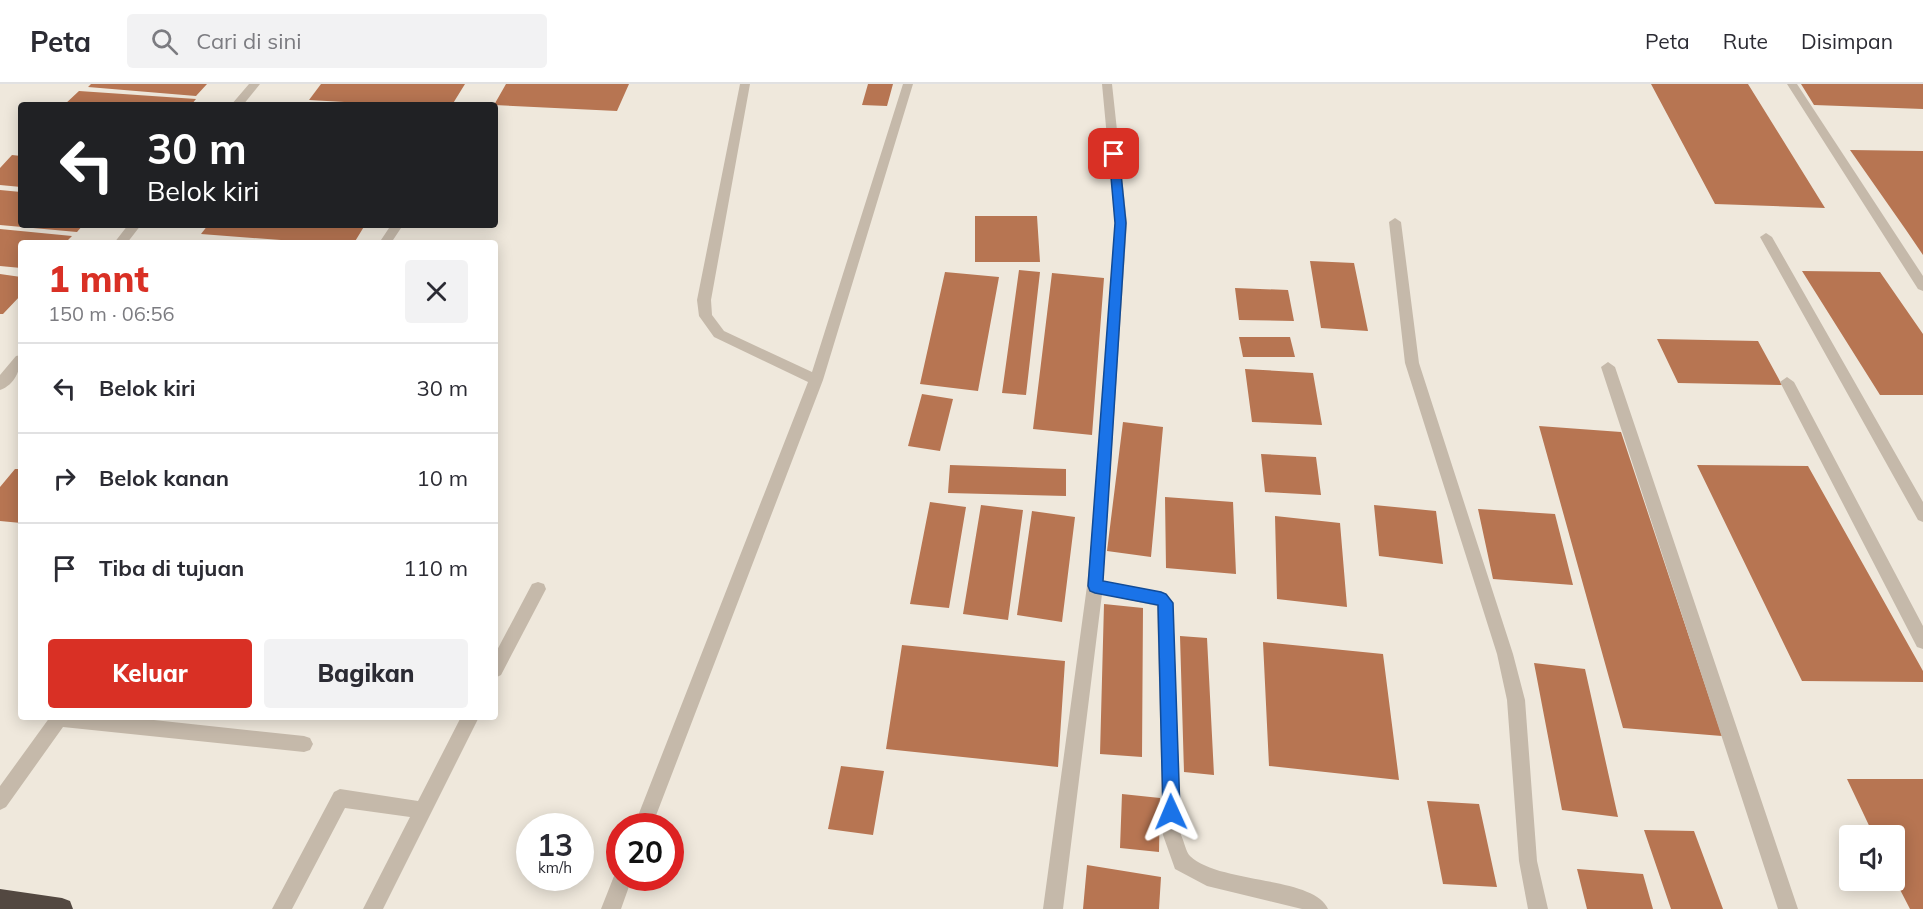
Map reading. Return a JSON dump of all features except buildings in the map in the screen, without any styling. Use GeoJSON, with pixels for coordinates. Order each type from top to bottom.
{"type":"FeatureCollection","features":[{"type":"Feature","properties":{"kind":"highway"},"geometry":{"type":"LineString","coordinates":[[0,900],[62,909]]}},
{"type":"Feature","properties":{"kind":"street"},"geometry":{"type":"LineString","coordinates":[[240,102],[255,84]]}},
{"type":"Feature","properties":{"kind":"street"},"geometry":{"type":"LineString","coordinates":[[745,84],[704,300],[706,316],[718,334],[816,380]]}},
{"type":"Feature","properties":{"kind":"street"},"geometry":{"type":"LineString","coordinates":[[648,813],[816,380],[908,84]]}},
{"type":"Feature","properties":{"kind":"street"},"geometry":{"type":"LineString","coordinates":[[1053,909],[1095,586],[1121,223],[1107,84]]}},
{"type":"Feature","properties":{"kind":"street"},"geometry":{"type":"LineString","coordinates":[[1792,84],[1923,286]]}},
{"type":"Feature","properties":{"kind":"street"},"geometry":{"type":"LineString","coordinates":[[1395,222],[1412,363],[1505,654],[1516,700],[1528,861],[1538,909]]}},
{"type":"Feature","properties":{"kind":"street"},"geometry":{"type":"LineString","coordinates":[[122,240],[132,228]]}},
{"type":"Feature","properties":{"kind":"street"},"geometry":{"type":"LineString","coordinates":[[1766,237],[1923,516]]}},
{"type":"Feature","properties":{"kind":"street"},"geometry":{"type":"LineString","coordinates":[[0,385],[18,364]]}},
{"type":"Feature","properties":{"kind":"street"},"geometry":{"type":"LineString","coordinates":[[1608,367],[1788,909]]}},
{"type":"Feature","properties":{"kind":"street"},"geometry":{"type":"LineString","coordinates":[[1787,382],[1923,642]]}},
{"type":"Feature","properties":{"kind":"street"},"geometry":{"type":"LineString","coordinates":[[1095,586],[1161,599],[1165,603],[1172,835],[1182,862],[1208,877],[1308,901],[1318,909]]}},
{"type":"Feature","properties":{"kind":"street"},"geometry":{"type":"LineString","coordinates":[[498,664],[538,589]]}},
{"type":"Feature","properties":{"kind":"street"},"geometry":{"type":"LineString","coordinates":[[0,801],[58,720]]}},
{"type":"Feature","properties":{"kind":"street"},"geometry":{"type":"LineString","coordinates":[[78,720],[304,744]]}},
{"type":"Feature","properties":{"kind":"street"},"geometry":{"type":"LineString","coordinates":[[372,909],[468,720]]}},
{"type":"Feature","properties":{"kind":"street"},"geometry":{"type":"LineString","coordinates":[[282,909],[340,798],[421,810]]}},
{"type":"Feature","properties":{"kind":"street"},"geometry":{"type":"LineString","coordinates":[[611,909],[618,891]]}},
{"type":"Feature","properties":{"kind":"route"},"geometry":{"type":"LineString","coordinates":[[1114,154],[1121,223],[1102,514],[1095,586],[1161,599],[1167,607],[1171,812]]}}]}
